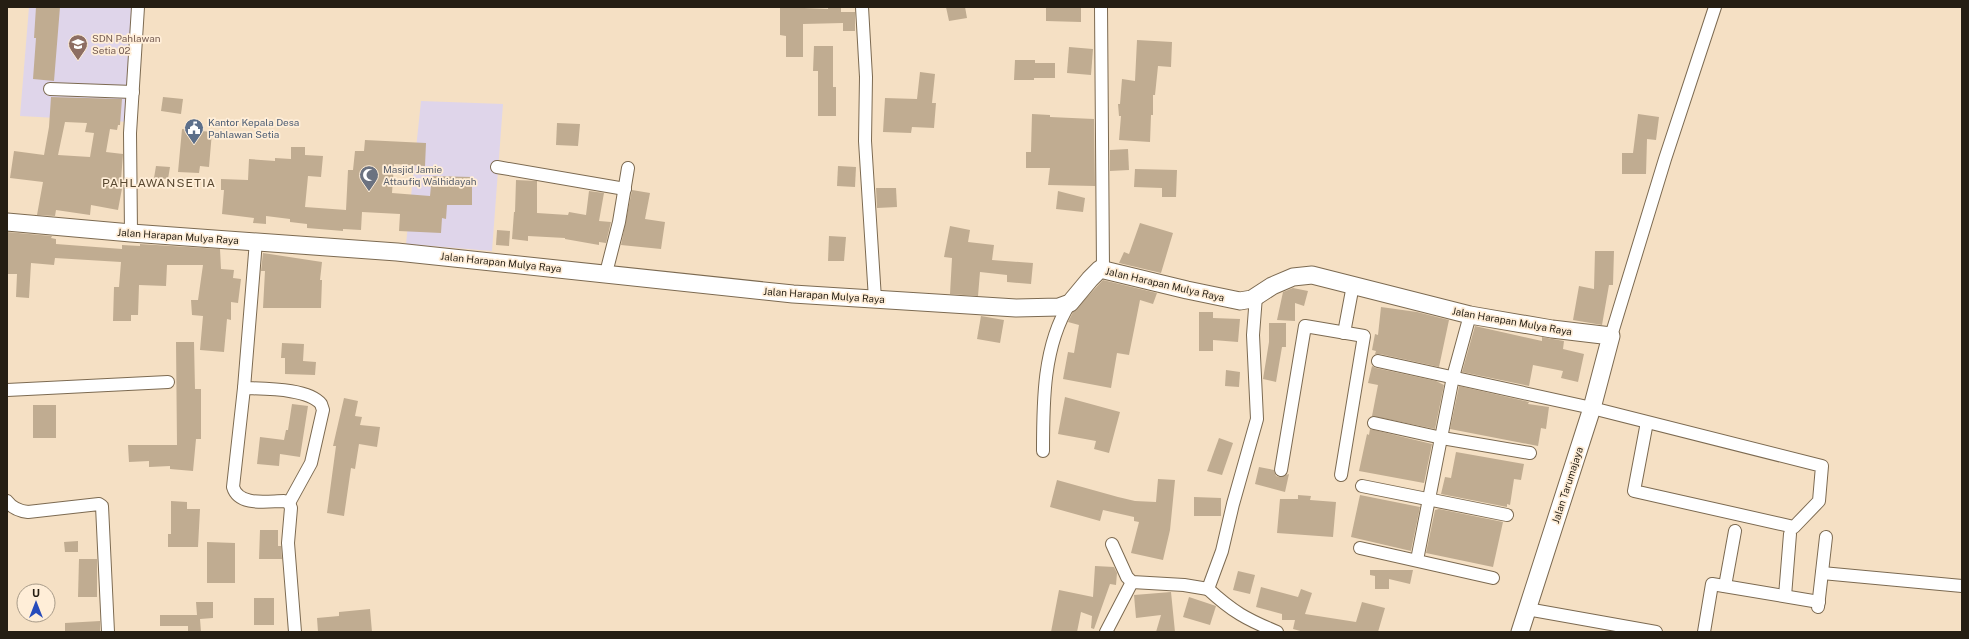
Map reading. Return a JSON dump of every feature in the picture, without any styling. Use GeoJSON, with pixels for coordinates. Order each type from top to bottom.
{"type":"FeatureCollection","features":[{"type":"Feature","properties":{"kind":"street"},"geometry":{"type":"LineString","coordinates":[[131,233],[130,133],[138,7]]}},
{"type":"Feature","properties":{"kind":"street"},"geometry":{"type":"LineString","coordinates":[[862,7],[866,77],[865,141],[875,298]]}},
{"type":"Feature","properties":{"kind":"street"},"geometry":{"type":"LineString","coordinates":[[1101,7],[1103,269]]}},
{"type":"Feature","properties":{"kind":"street"},"geometry":{"type":"LineString","coordinates":[[1611,336],[1664,159],[1714,7]]}},
{"type":"Feature","properties":{"kind":"street"},"geometry":{"type":"LineString","coordinates":[[50,89],[133,92]]}},
{"type":"Feature","properties":{"kind":"street"},"geometry":{"type":"LineString","coordinates":[[497,168],[625,189]]}},
{"type":"Feature","properties":{"kind":"street"},"geometry":{"type":"LineString","coordinates":[[606,272],[619,222],[628,168]]}},
{"type":"Feature","properties":{"kind":"street","name":"Jalan Harapan Mulya Raya"},"geometry":{"type":"LineString","coordinates":[[7,222],[131,233],[404,253],[606,272],[786,293],[1016,308],[1060,307],[1070,303],[1097,271],[1103,269],[1217,297],[1246,301],[1272,286],[1303,275],[1312,275],[1470,315],[1552,329],[1611,336]]}},
{"type":"Feature","properties":{"kind":"street"},"geometry":{"type":"LineString","coordinates":[[256,241],[244,388],[233,487],[235,493],[244,500],[284,501],[289,503]]}},
{"type":"Feature","properties":{"kind":"street"},"geometry":{"type":"LineString","coordinates":[[1344,333],[1353,285]]}},
{"type":"Feature","properties":{"kind":"street"},"geometry":{"type":"LineString","coordinates":[[1208,589],[1222,551],[1232,504],[1257,419],[1253,335],[1256,296]]}},
{"type":"Feature","properties":{"kind":"street"},"geometry":{"type":"LineString","coordinates":[[1043,451],[1042,400],[1050,356],[1061,317],[1070,303]]}},
{"type":"Feature","properties":{"kind":"street"},"geometry":{"type":"LineString","coordinates":[[1417,560],[1453,377],[1470,315]]}},
{"type":"Feature","properties":{"kind":"street"},"geometry":{"type":"LineString","coordinates":[[1281,470],[1305,326],[1364,336],[1341,475]]}},
{"type":"Feature","properties":{"kind":"street","name":"Jalan Tarumajaya"},"geometry":{"type":"LineString","coordinates":[[1520,632],[1592,408],[1611,336]]}},
{"type":"Feature","properties":{"kind":"street"},"geometry":{"type":"LineString","coordinates":[[1378,361],[1592,408],[1822,466],[1819,501],[1794,527],[1634,491],[1647,422]]}},
{"type":"Feature","properties":{"kind":"street"},"geometry":{"type":"LineString","coordinates":[[7,390],[168,382]]}},
{"type":"Feature","properties":{"kind":"street"},"geometry":{"type":"LineString","coordinates":[[244,388],[294,391],[311,397],[321,404],[322,410],[311,463],[289,503],[291,508],[289,551],[295,632]]}},
{"type":"Feature","properties":{"kind":"street"},"geometry":{"type":"LineString","coordinates":[[1374,423],[1442,438],[1530,453]]}},
{"type":"Feature","properties":{"kind":"street"},"geometry":{"type":"LineString","coordinates":[[1362,486],[1507,515]]}},
{"type":"Feature","properties":{"kind":"street"},"geometry":{"type":"LineString","coordinates":[[7,501],[10,506],[20,511],[28,512],[99,504],[102,506],[108,632]]}},
{"type":"Feature","properties":{"kind":"street"},"geometry":{"type":"LineString","coordinates":[[1725,586],[1735,531]]}},
{"type":"Feature","properties":{"kind":"street"},"geometry":{"type":"LineString","coordinates":[[1785,596],[1790,534]]}},
{"type":"Feature","properties":{"kind":"street"},"geometry":{"type":"LineString","coordinates":[[1704,632],[1712,584],[1785,596],[1819,604],[1826,537]]}},
{"type":"Feature","properties":{"kind":"street"},"geometry":{"type":"LineString","coordinates":[[1112,544],[1127,577],[1132,582],[1184,585],[1208,589],[1226,606],[1242,617],[1277,632]]}},
{"type":"Feature","properties":{"kind":"street"},"geometry":{"type":"LineString","coordinates":[[1360,548],[1493,578]]}},
{"type":"Feature","properties":{"kind":"street"},"geometry":{"type":"LineString","coordinates":[[1822,573],[1962,586]]}},
{"type":"Feature","properties":{"kind":"street"},"geometry":{"type":"LineString","coordinates":[[1106,632],[1132,582]]}},
{"type":"Feature","properties":{"kind":"street"},"geometry":{"type":"LineString","coordinates":[[1527,609],[1623,629],[1656,632]]}},
{"type":"Feature","properties":{"kind":"shaded area","name":"SDN Pahlawan Setia 02"},"geometry":{"type":"Polygon","coordinates":[[[29,7],[133,7],[130,122],[20,116],[29,7]]]}},
{"type":"Feature","properties":{"kind":"shaded area"},"geometry":{"type":"Polygon","coordinates":[[[421,101],[503,104],[492,251],[406,244],[421,101]]]}},
{"type":"Feature","properties":{"kind":"building"},"geometry":{"type":"Polygon","coordinates":[[[36,7],[60,7],[54,81],[33,79],[36,38],[34,38],[36,7]]]}},
{"type":"Feature","properties":{"kind":"building"},"geometry":{"type":"Polygon","coordinates":[[[780,7],[828,9],[828,7],[841,7],[841,12],[855,12],[855,31],[843,31],[843,23],[803,24],[803,57],[786,57],[786,36],[780,35],[780,7]]]}},
{"type":"Feature","properties":{"kind":"building"},"geometry":{"type":"Polygon","coordinates":[[[946,7],[965,7],[967,18],[949,21],[946,7]]]}},
{"type":"Feature","properties":{"kind":"building"},"geometry":{"type":"Polygon","coordinates":[[[1046,7],[1081,7],[1081,22],[1046,21],[1046,7]]]}},
{"type":"Feature","properties":{"kind":"building"},"geometry":{"type":"Polygon","coordinates":[[[1137,40],[1172,42],[1171,67],[1158,66],[1155,95],[1153,95],[1153,115],[1151,115],[1150,142],[1119,140],[1121,116],[1119,116],[1118,104],[1120,104],[1122,79],[1135,81],[1137,40]]]}},
{"type":"Feature","properties":{"kind":"building"},"geometry":{"type":"Polygon","coordinates":[[[814,46],[833,46],[833,87],[836,87],[836,116],[818,116],[818,71],[813,71],[814,46]]]}},
{"type":"Feature","properties":{"kind":"building"},"geometry":{"type":"Polygon","coordinates":[[[1069,47],[1093,49],[1091,75],[1067,73],[1069,47]]]}},
{"type":"Feature","properties":{"kind":"building"},"geometry":{"type":"Polygon","coordinates":[[[1015,60],[1035,60],[1035,63],[1055,63],[1055,78],[1014,80],[1015,60]]]}},
{"type":"Feature","properties":{"kind":"building"},"geometry":{"type":"Polygon","coordinates":[[[920,72],[935,74],[932,103],[936,103],[934,128],[912,127],[911,133],[883,132],[885,98],[917,99],[920,72]]]}},
{"type":"Feature","properties":{"kind":"building"},"geometry":{"type":"Polygon","coordinates":[[[51,97],[122,99],[120,125],[118,125],[117,130],[110,129],[106,152],[123,154],[121,180],[123,180],[123,183],[118,210],[91,205],[90,215],[56,210],[55,216],[37,215],[43,182],[10,178],[14,151],[44,155],[49,127],[51,97]],[[65,122],[58,155],[90,157],[94,133],[85,132],[87,123],[65,122]]]}},
{"type":"Feature","properties":{"kind":"building"},"geometry":{"type":"Polygon","coordinates":[[[163,97],[183,99],[181,114],[161,111],[163,97]]]}},
{"type":"Feature","properties":{"kind":"building"},"geometry":{"type":"Polygon","coordinates":[[[1032,114],[1050,115],[1050,117],[1094,119],[1095,186],[1048,185],[1050,168],[1026,168],[1026,152],[1031,152],[1032,114]]]}},
{"type":"Feature","properties":{"kind":"building"},"geometry":{"type":"Polygon","coordinates":[[[1638,114],[1659,117],[1656,140],[1647,139],[1646,174],[1622,174],[1622,153],[1633,153],[1638,114]]]}},
{"type":"Feature","properties":{"kind":"building"},"geometry":{"type":"Polygon","coordinates":[[[557,123],[580,124],[578,146],[556,145],[557,123]]]}},
{"type":"Feature","properties":{"kind":"building"},"geometry":{"type":"Polygon","coordinates":[[[182,129],[212,132],[209,167],[200,166],[199,173],[178,172],[182,129]]]}},
{"type":"Feature","properties":{"kind":"building"},"geometry":{"type":"Polygon","coordinates":[[[365,140],[426,143],[425,166],[394,164],[392,193],[430,196],[432,176],[472,177],[472,205],[447,205],[446,219],[442,218],[441,233],[399,231],[400,214],[362,212],[361,230],[343,229],[343,231],[307,228],[307,224],[290,222],[290,219],[266,216],[266,224],[253,223],[254,218],[222,214],[224,190],[221,190],[221,179],[248,180],[249,159],[275,161],[275,158],[291,159],[291,147],[305,147],[305,155],[323,156],[321,177],[308,176],[305,207],[346,210],[348,170],[353,170],[355,151],[364,151],[365,140]]]}},
{"type":"Feature","properties":{"kind":"building"},"geometry":{"type":"Polygon","coordinates":[[[1128,149],[1129,170],[1110,171],[1110,150],[1128,149]]]}},
{"type":"Feature","properties":{"kind":"building"},"geometry":{"type":"Polygon","coordinates":[[[156,166],[170,167],[168,179],[154,178],[156,166]]]}},
{"type":"Feature","properties":{"kind":"building"},"geometry":{"type":"Polygon","coordinates":[[[838,166],[856,167],[855,187],[837,186],[838,166]]]}},
{"type":"Feature","properties":{"kind":"building"},"geometry":{"type":"Polygon","coordinates":[[[1135,169],[1177,170],[1176,197],[1162,197],[1162,188],[1134,187],[1135,169]]]}},
{"type":"Feature","properties":{"kind":"building"},"geometry":{"type":"Polygon","coordinates":[[[516,180],[537,181],[537,213],[568,215],[569,212],[586,215],[589,191],[604,193],[599,221],[611,222],[606,243],[599,242],[599,245],[565,238],[528,236],[528,241],[512,239],[516,180]]]}},
{"type":"Feature","properties":{"kind":"building"},"geometry":{"type":"Polygon","coordinates":[[[876,188],[896,188],[897,207],[877,208],[876,188]]]}},
{"type":"Feature","properties":{"kind":"building"},"geometry":{"type":"Polygon","coordinates":[[[632,190],[650,193],[645,219],[665,222],[661,249],[621,245],[632,190]]]}},
{"type":"Feature","properties":{"kind":"building"},"geometry":{"type":"Polygon","coordinates":[[[1058,191],[1085,198],[1083,212],[1056,209],[1058,191]]]}},
{"type":"Feature","properties":{"kind":"building"},"geometry":{"type":"Polygon","coordinates":[[[1140,223],[1173,233],[1161,273],[1119,263],[1124,252],[1129,254],[1140,223]]]}},
{"type":"Feature","properties":{"kind":"building"},"geometry":{"type":"Polygon","coordinates":[[[950,226],[970,230],[968,242],[994,245],[992,260],[1033,263],[1031,284],[1007,282],[1007,275],[980,272],[978,296],[950,294],[952,258],[944,257],[950,226]]]}},
{"type":"Feature","properties":{"kind":"building"},"geometry":{"type":"Polygon","coordinates":[[[497,230],[510,231],[509,246],[496,245],[497,230]]]}},
{"type":"Feature","properties":{"kind":"building"},"geometry":{"type":"Polygon","coordinates":[[[7,232],[52,236],[51,238],[56,239],[56,244],[122,249],[122,245],[140,246],[140,244],[220,249],[221,269],[234,270],[233,278],[241,279],[238,303],[231,302],[231,320],[227,319],[224,352],[200,350],[203,316],[192,315],[191,300],[198,300],[203,265],[167,265],[166,286],[139,285],[138,315],[131,315],[131,321],[113,321],[114,287],[119,287],[121,262],[55,258],[54,265],[31,263],[29,298],[16,297],[17,274],[7,274],[7,232]]]}},
{"type":"Feature","properties":{"kind":"building"},"geometry":{"type":"Polygon","coordinates":[[[829,236],[846,237],[844,261],[828,261],[829,236]]]}},
{"type":"Feature","properties":{"kind":"building"},"geometry":{"type":"Polygon","coordinates":[[[1595,251],[1614,251],[1613,285],[1609,285],[1602,325],[1573,320],[1579,286],[1594,289],[1595,251]]]}},
{"type":"Feature","properties":{"kind":"building"},"geometry":{"type":"Polygon","coordinates":[[[263,253],[322,262],[320,280],[322,280],[321,308],[263,308],[265,271],[261,271],[263,253]]]}},
{"type":"Feature","properties":{"kind":"building"},"geometry":{"type":"Polygon","coordinates":[[[1103,280],[1157,293],[1153,304],[1140,300],[1129,355],[1117,353],[1111,388],[1063,379],[1068,352],[1074,353],[1079,325],[1068,322],[1073,312],[1103,280]]]}},
{"type":"Feature","properties":{"kind":"building"},"geometry":{"type":"Polygon","coordinates":[[[1293,288],[1308,291],[1304,306],[1295,303],[1295,321],[1277,320],[1283,292],[1293,288]]]}},
{"type":"Feature","properties":{"kind":"building"},"geometry":{"type":"Polygon","coordinates":[[[1381,307],[1417,312],[1449,320],[1439,367],[1375,354],[1376,351],[1372,350],[1375,334],[1378,335],[1381,307]]]}},
{"type":"Feature","properties":{"kind":"building"},"geometry":{"type":"Polygon","coordinates":[[[1199,312],[1213,312],[1213,318],[1240,319],[1238,342],[1213,340],[1213,351],[1199,351],[1199,312]]]}},
{"type":"Feature","properties":{"kind":"building"},"geometry":{"type":"Polygon","coordinates":[[[981,316],[1004,320],[1000,343],[977,339],[981,316]]]}},
{"type":"Feature","properties":{"kind":"building"},"geometry":{"type":"Polygon","coordinates":[[[1269,323],[1286,323],[1286,347],[1282,347],[1276,382],[1263,379],[1269,342],[1269,323]]]}},
{"type":"Feature","properties":{"kind":"building"},"geometry":{"type":"Polygon","coordinates":[[[1475,326],[1542,341],[1542,337],[1564,341],[1563,349],[1584,354],[1578,382],[1561,378],[1563,371],[1533,365],[1529,386],[1462,372],[1475,326]]]}},
{"type":"Feature","properties":{"kind":"building"},"geometry":{"type":"Polygon","coordinates":[[[176,342],[194,342],[195,389],[201,389],[201,439],[196,439],[193,471],[170,469],[170,466],[149,467],[149,461],[129,462],[128,445],[177,445],[176,342]]]}},
{"type":"Feature","properties":{"kind":"building"},"geometry":{"type":"Polygon","coordinates":[[[282,343],[304,344],[303,361],[316,362],[315,375],[285,374],[285,358],[281,358],[282,343]]]}},
{"type":"Feature","properties":{"kind":"building"},"geometry":{"type":"Polygon","coordinates":[[[1372,366],[1436,381],[1444,385],[1435,429],[1372,416],[1378,385],[1368,383],[1372,366]]]}},
{"type":"Feature","properties":{"kind":"building"},"geometry":{"type":"Polygon","coordinates":[[[1226,370],[1240,372],[1239,387],[1225,386],[1226,370]]]}},
{"type":"Feature","properties":{"kind":"building"},"geometry":{"type":"Polygon","coordinates":[[[1459,386],[1529,402],[1528,404],[1549,407],[1546,429],[1541,428],[1538,446],[1450,429],[1459,386]]]}},
{"type":"Feature","properties":{"kind":"building"},"geometry":{"type":"Polygon","coordinates":[[[1065,397],[1120,412],[1109,453],[1094,449],[1096,441],[1058,434],[1065,397]]]}},
{"type":"Feature","properties":{"kind":"building"},"geometry":{"type":"Polygon","coordinates":[[[344,398],[358,401],[355,416],[362,417],[360,425],[380,427],[377,447],[359,444],[355,469],[351,468],[344,516],[327,513],[336,446],[333,446],[344,398]]]}},
{"type":"Feature","properties":{"kind":"building"},"geometry":{"type":"Polygon","coordinates":[[[292,404],[308,406],[300,457],[280,454],[279,466],[257,464],[260,437],[284,440],[286,430],[288,430],[292,404]]]}},
{"type":"Feature","properties":{"kind":"building"},"geometry":{"type":"Polygon","coordinates":[[[33,405],[56,405],[56,438],[33,438],[33,405]]]}},
{"type":"Feature","properties":{"kind":"building"},"geometry":{"type":"Polygon","coordinates":[[[1370,429],[1432,444],[1424,483],[1359,471],[1367,434],[1369,435],[1370,429]]]}},
{"type":"Feature","properties":{"kind":"building"},"geometry":{"type":"Polygon","coordinates":[[[1219,438],[1233,443],[1222,475],[1207,471],[1219,438]]]}},
{"type":"Feature","properties":{"kind":"building"},"geometry":{"type":"Polygon","coordinates":[[[1456,452],[1524,464],[1521,480],[1514,479],[1510,505],[1507,504],[1507,507],[1441,494],[1445,477],[1451,478],[1456,452]]]}},
{"type":"Feature","properties":{"kind":"building"},"geometry":{"type":"Polygon","coordinates":[[[1259,467],[1274,470],[1276,476],[1279,477],[1289,474],[1285,492],[1255,484],[1259,467]]]}},
{"type":"Feature","properties":{"kind":"building"},"geometry":{"type":"Polygon","coordinates":[[[1158,479],[1175,480],[1170,530],[1163,560],[1131,553],[1139,522],[1134,521],[1134,517],[1103,510],[1100,521],[1050,507],[1057,480],[1135,501],[1156,502],[1158,479]]]}},
{"type":"Feature","properties":{"kind":"building"},"geometry":{"type":"Polygon","coordinates":[[[1298,495],[1311,496],[1310,500],[1336,502],[1333,537],[1277,533],[1280,499],[1298,499],[1298,495]]]}},
{"type":"Feature","properties":{"kind":"building"},"geometry":{"type":"Polygon","coordinates":[[[1360,495],[1420,507],[1411,551],[1351,537],[1360,495]]]}},
{"type":"Feature","properties":{"kind":"building"},"geometry":{"type":"Polygon","coordinates":[[[1194,497],[1221,498],[1221,516],[1194,516],[1194,497]]]}},
{"type":"Feature","properties":{"kind":"building"},"geometry":{"type":"Polygon","coordinates":[[[171,501],[187,502],[187,509],[200,509],[198,547],[168,547],[168,534],[171,534],[171,501]]]}},
{"type":"Feature","properties":{"kind":"building"},"geometry":{"type":"Polygon","coordinates":[[[1439,509],[1503,522],[1493,567],[1426,553],[1435,510],[1439,509]]]}},
{"type":"Feature","properties":{"kind":"building"},"geometry":{"type":"Polygon","coordinates":[[[260,530],[278,530],[278,546],[281,546],[282,559],[259,559],[260,530]]]}},
{"type":"Feature","properties":{"kind":"building"},"geometry":{"type":"Polygon","coordinates":[[[78,541],[78,552],[65,552],[64,542],[78,541]]]}},
{"type":"Feature","properties":{"kind":"building"},"geometry":{"type":"Polygon","coordinates":[[[207,542],[235,543],[235,583],[207,583],[207,542]]]}},
{"type":"Feature","properties":{"kind":"building"},"geometry":{"type":"Polygon","coordinates":[[[79,559],[97,559],[97,597],[78,597],[79,559]]]}},
{"type":"Feature","properties":{"kind":"building"},"geometry":{"type":"Polygon","coordinates":[[[1095,566],[1114,567],[1117,573],[1116,585],[1110,584],[1094,629],[1091,628],[1092,616],[1081,612],[1077,632],[1051,632],[1059,590],[1093,597],[1095,566]]]}},
{"type":"Feature","properties":{"kind":"building"},"geometry":{"type":"Polygon","coordinates":[[[1370,570],[1413,570],[1410,584],[1389,579],[1389,589],[1375,589],[1375,576],[1370,575],[1370,570]]]}},
{"type":"Feature","properties":{"kind":"building"},"geometry":{"type":"Polygon","coordinates":[[[1238,571],[1255,575],[1250,594],[1233,590],[1238,571]]]}},
{"type":"Feature","properties":{"kind":"building"},"geometry":{"type":"Polygon","coordinates":[[[1261,587],[1298,597],[1301,589],[1312,593],[1305,614],[1356,622],[1362,602],[1385,608],[1378,632],[1304,632],[1293,629],[1295,620],[1282,620],[1282,614],[1256,607],[1261,587]]]}},
{"type":"Feature","properties":{"kind":"building"},"geometry":{"type":"Polygon","coordinates":[[[1171,592],[1175,632],[1156,632],[1161,615],[1136,618],[1134,595],[1171,592]]]}},
{"type":"Feature","properties":{"kind":"building"},"geometry":{"type":"Polygon","coordinates":[[[1189,597],[1216,606],[1210,625],[1183,617],[1189,597]]]}},
{"type":"Feature","properties":{"kind":"building"},"geometry":{"type":"Polygon","coordinates":[[[254,598],[274,598],[274,625],[254,625],[254,598]]]}},
{"type":"Feature","properties":{"kind":"building"},"geometry":{"type":"Polygon","coordinates":[[[196,602],[213,602],[213,618],[200,619],[201,632],[188,632],[188,626],[160,626],[160,615],[197,615],[196,602]]]}},
{"type":"Feature","properties":{"kind":"building"},"geometry":{"type":"Polygon","coordinates":[[[370,609],[372,632],[318,632],[317,618],[339,616],[339,612],[370,609]]]}},
{"type":"Feature","properties":{"kind":"building"},"geometry":{"type":"Polygon","coordinates":[[[100,621],[100,632],[65,632],[65,623],[100,621]]]}},
{"type":"Feature","properties":{"kind":"place","name":"SDN Pahlawan Setia 02"},"geometry":{"type":"Point","coordinates":[78,61]}},
{"type":"Feature","properties":{"kind":"place","name":"Kantor Kepala Desa Pahlawan Setia"},"geometry":{"type":"Point","coordinates":[194,145]}},
{"type":"Feature","properties":{"kind":"place","name":"Masjid Jamie Attaufiq Walhidayah"},"geometry":{"type":"Point","coordinates":[369,192]}},
{"type":"Feature","properties":{"kind":"district","name":"PAHLAWANSETIA"},"geometry":{"type":"Point","coordinates":[159,183]}}]}
